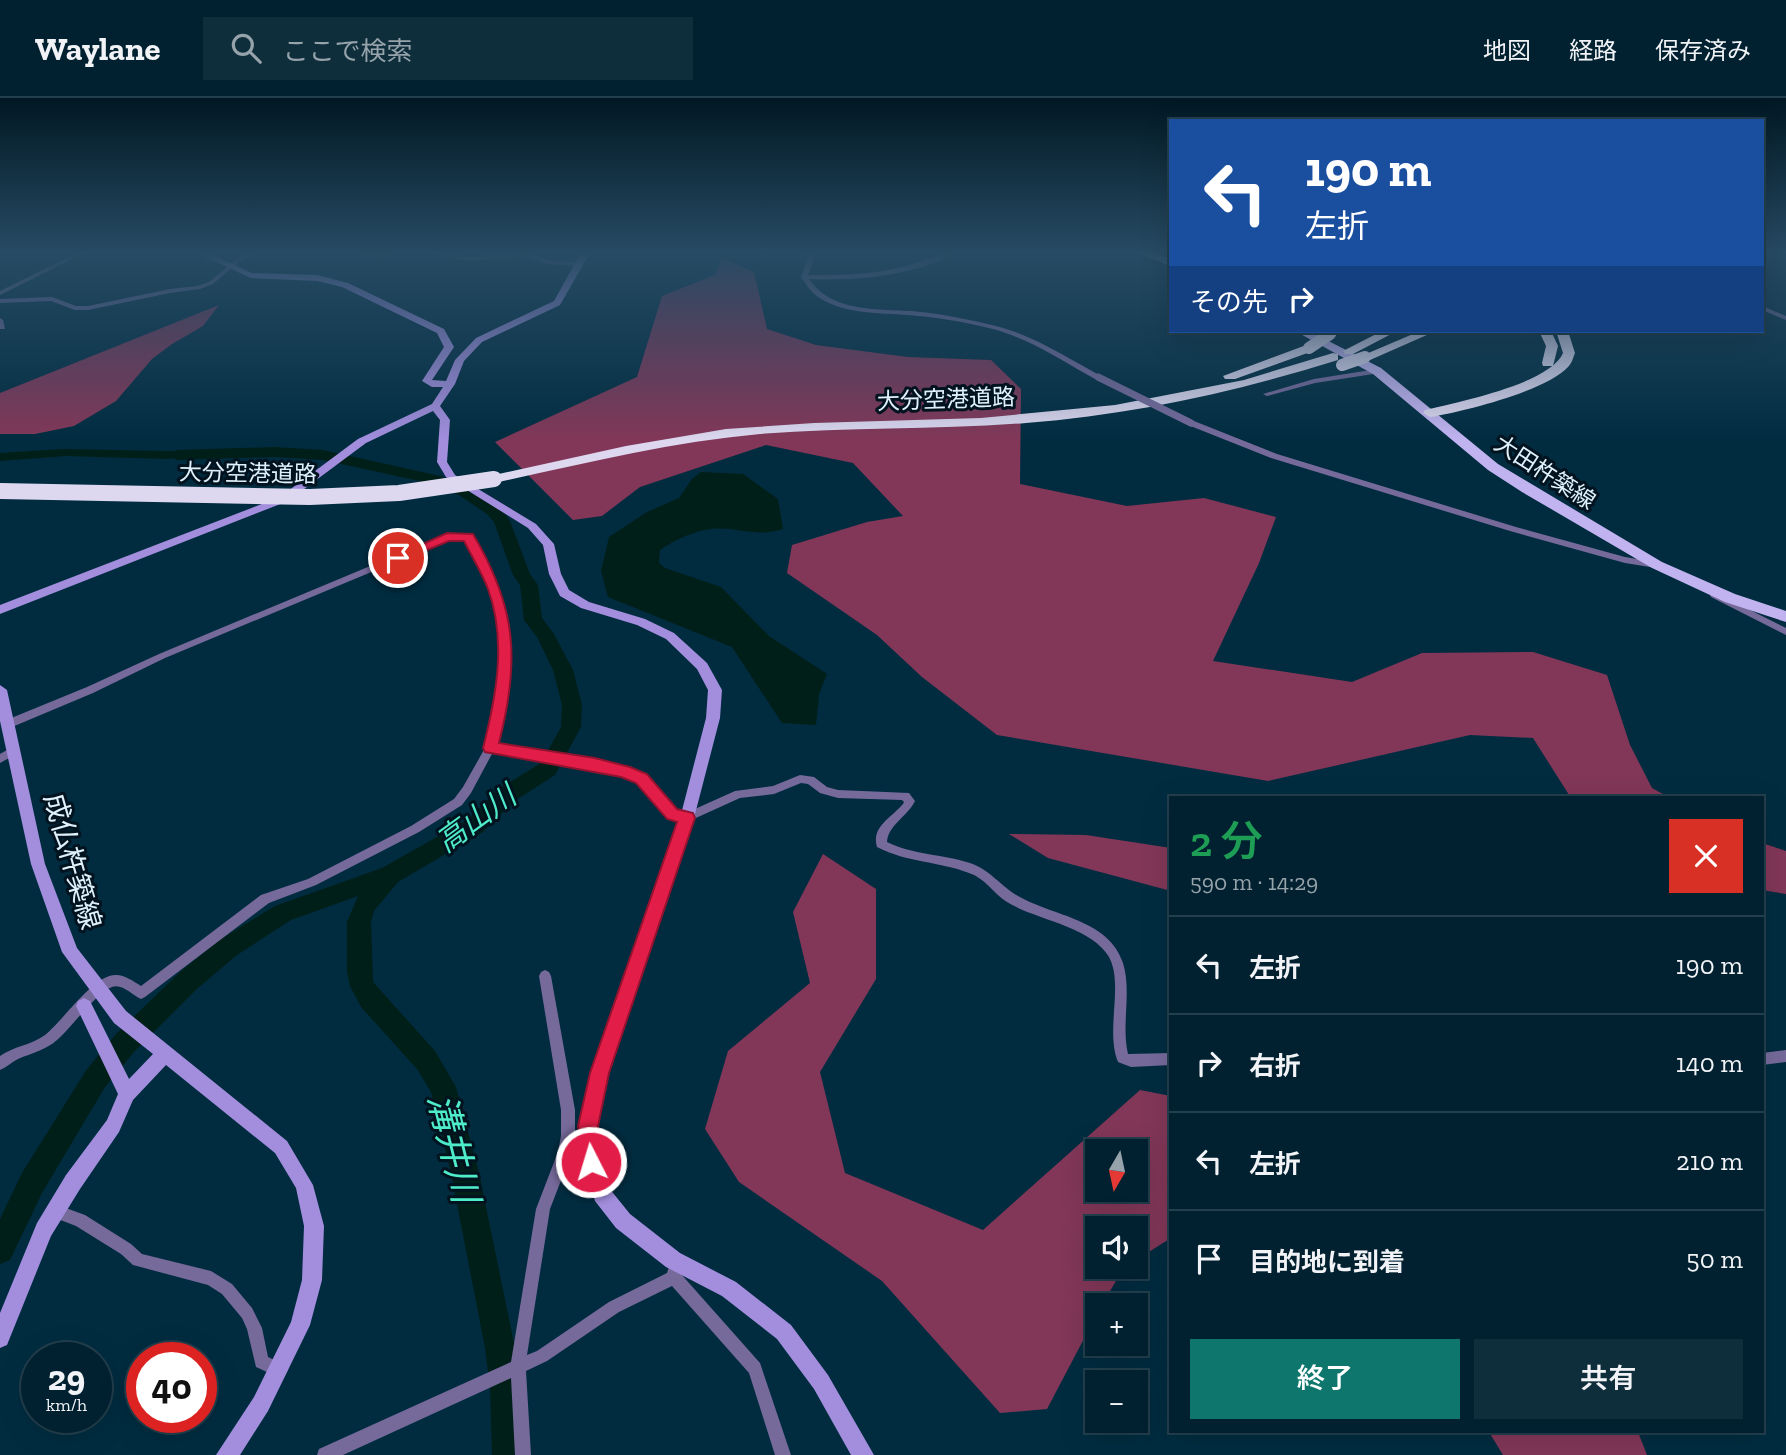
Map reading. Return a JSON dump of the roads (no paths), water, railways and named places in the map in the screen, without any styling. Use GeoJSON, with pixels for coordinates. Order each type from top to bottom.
{"type":"FeatureCollection","features":[{"type":"Feature","properties":{"kind":"highway"},"geometry":{"type":"LineString","coordinates":[[1134,400],[1236,374],[1309,348],[1331,333]]}},
{"type":"Feature","properties":{"kind":"highway","name":"大分空港道路"},"geometry":{"type":"LineString","coordinates":[[494,479],[646,442],[728,428],[808,421],[995,414],[1134,400],[1338,354],[1371,333]]}},
{"type":"Feature","properties":{"kind":"highway","name":"大分空港道路"},"geometry":{"type":"LineString","coordinates":[[0,491],[322,497],[398,494],[494,479],[728,433],[800,427],[1035,419],[1139,410],[1274,384],[1386,333]]}},
{"type":"Feature","properties":{"kind":"highway"},"geometry":{"type":"LineString","coordinates":[[1338,354],[1365,357],[1425,333]]}},
{"type":"Feature","properties":{"kind":"highway"},"geometry":{"type":"LineString","coordinates":[[1546,333],[1552,346],[1548,363]]}},
{"type":"Feature","properties":{"kind":"highway"},"geometry":{"type":"LineString","coordinates":[[1430,413],[1438,406],[1494,388],[1548,363],[1560,347],[1556,333]]}},
{"type":"Feature","properties":{"kind":"highway"},"geometry":{"type":"LineString","coordinates":[[1563,333],[1569,353],[1563,366]]}},
{"type":"Feature","properties":{"kind":"highway"},"geometry":{"type":"LineString","coordinates":[[1430,413],[1447,411],[1528,383],[1563,366],[1576,352],[1577,342],[1571,333]]}},
{"type":"Feature","properties":{"kind":"main road","name":"大田杵築線"},"geometry":{"type":"LineString","coordinates":[[1305,333],[1377,371],[1493,467],[1657,565],[1697,584],[1786,617]]}},
{"type":"Feature","properties":{"kind":"street"},"geometry":{"type":"LineString","coordinates":[[410,314],[441,331],[447,340],[449,347],[427,381],[435,385],[450,384]]}},
{"type":"Feature","properties":{"kind":"street"},"geometry":{"type":"LineString","coordinates":[[0,610],[284,499],[349,450],[382,430],[435,406],[450,384],[460,360],[479,340],[533,314]]}},
{"type":"Feature","properties":{"kind":"street"},"geometry":{"type":"LineString","coordinates":[[924,314],[996,328],[1030,341],[1191,423],[1273,456],[1513,529],[1625,560],[1657,565]]}},
{"type":"Feature","properties":{"kind":"street"},"geometry":{"type":"LineString","coordinates":[[0,320],[3,328]]}},
{"type":"Feature","properties":{"kind":"street"},"geometry":{"type":"LineString","coordinates":[[1267,394],[1314,381],[1377,371]]}},
{"type":"Feature","properties":{"kind":"street"},"geometry":{"type":"LineString","coordinates":[[435,406],[445,420],[442,461],[451,477],[532,526],[548,544],[555,574],[564,593],[584,605],[641,622],[670,636],[702,666],[715,690],[713,718],[687,818],[591,1106],[588,1126],[591,1162],[602,1194],[623,1220],[674,1268],[755,1368],[783,1455]]}},
{"type":"Feature","properties":{"kind":"street"},"geometry":{"type":"LineString","coordinates":[[0,1064],[9,1055],[35,1049],[49,1039],[97,990],[110,981],[119,981],[141,993],[265,899],[312,882],[436,817],[458,802],[479,772],[490,748],[502,701],[506,669],[502,612],[495,588],[469,537],[447,537],[162,656],[8,724]]}},
{"type":"Feature","properties":{"kind":"street"},"geometry":{"type":"LineString","coordinates":[[1697,584],[1720,599],[1786,632]]}},
{"type":"Feature","properties":{"kind":"street","name":"成仏杵築線"},"geometry":{"type":"LineString","coordinates":[[0,691],[38,864],[70,951],[120,1017],[281,1147],[304,1185],[314,1226],[312,1280],[300,1325],[280,1370],[227,1455]]}},
{"type":"Feature","properties":{"kind":"street"},"geometry":{"type":"LineString","coordinates":[[490,748],[595,764],[642,778],[667,810],[687,818],[739,793],[774,790],[800,779],[810,780],[824,790],[838,794],[905,796],[909,801],[907,807],[887,824],[880,836],[881,844],[910,856],[978,870],[1010,897],[1096,937],[1113,952],[1116,964],[1119,984],[1118,1044],[1123,1058],[1131,1061],[1169,1059]]}},
{"type":"Feature","properties":{"kind":"street"},"geometry":{"type":"LineString","coordinates":[[0,759],[14,750]]}},
{"type":"Feature","properties":{"kind":"street"},"geometry":{"type":"LineString","coordinates":[[523,1455],[518,1366],[543,1209],[548,1187],[567,1145],[568,1110],[545,976]]}},
{"type":"Feature","properties":{"kind":"street"},"geometry":{"type":"LineString","coordinates":[[84,1006],[124,1088]]}},
{"type":"Feature","properties":{"kind":"street"},"geometry":{"type":"LineString","coordinates":[[0,1338],[44,1230],[113,1126],[124,1088],[159,1050]]}},
{"type":"Feature","properties":{"kind":"street"},"geometry":{"type":"LineString","coordinates":[[1764,1059],[1786,1056]]}},
{"type":"Feature","properties":{"kind":"street"},"geometry":{"type":"LineString","coordinates":[[568,1110],[591,1106]]}},
{"type":"Feature","properties":{"kind":"street"},"geometry":{"type":"LineString","coordinates":[[55,1211],[80,1220],[126,1249],[138,1260],[211,1278],[227,1289],[247,1313],[254,1328],[261,1362],[280,1370]]}},
{"type":"Feature","properties":{"kind":"street"},"geometry":{"type":"LineString","coordinates":[[325,1455],[542,1356],[674,1268]]}},
{"type":"Feature","properties":{"kind":"street"},"geometry":{"type":"LineString","coordinates":[[674,1268],[729,1289],[784,1332],[821,1382],[863,1455]]}},
{"type":"Feature","properties":{"kind":"waterway","name":"高山川"},"geometry":{"type":"LineString","coordinates":[[177,455],[275,452],[323,455],[434,479],[465,492],[493,510],[502,521],[522,575],[529,585],[533,620],[545,634],[563,670],[572,705],[571,727],[548,769],[505,796],[475,826],[390,875]]}},
{"type":"Feature","properties":{"kind":"waterway","name":"高山川"},"geometry":{"type":"LineString","coordinates":[[0,1250],[32,1183],[96,1078],[125,1043],[189,980],[229,947],[283,913],[390,875]]}},
{"type":"Feature","properties":{"kind":"waterway","name":"溝井川"},"geometry":{"type":"LineString","coordinates":[[390,875],[364,906],[359,922],[359,972],[362,986],[370,999],[426,1060],[443,1087],[465,1173],[500,1348],[506,1388],[508,1455]]}}]}
